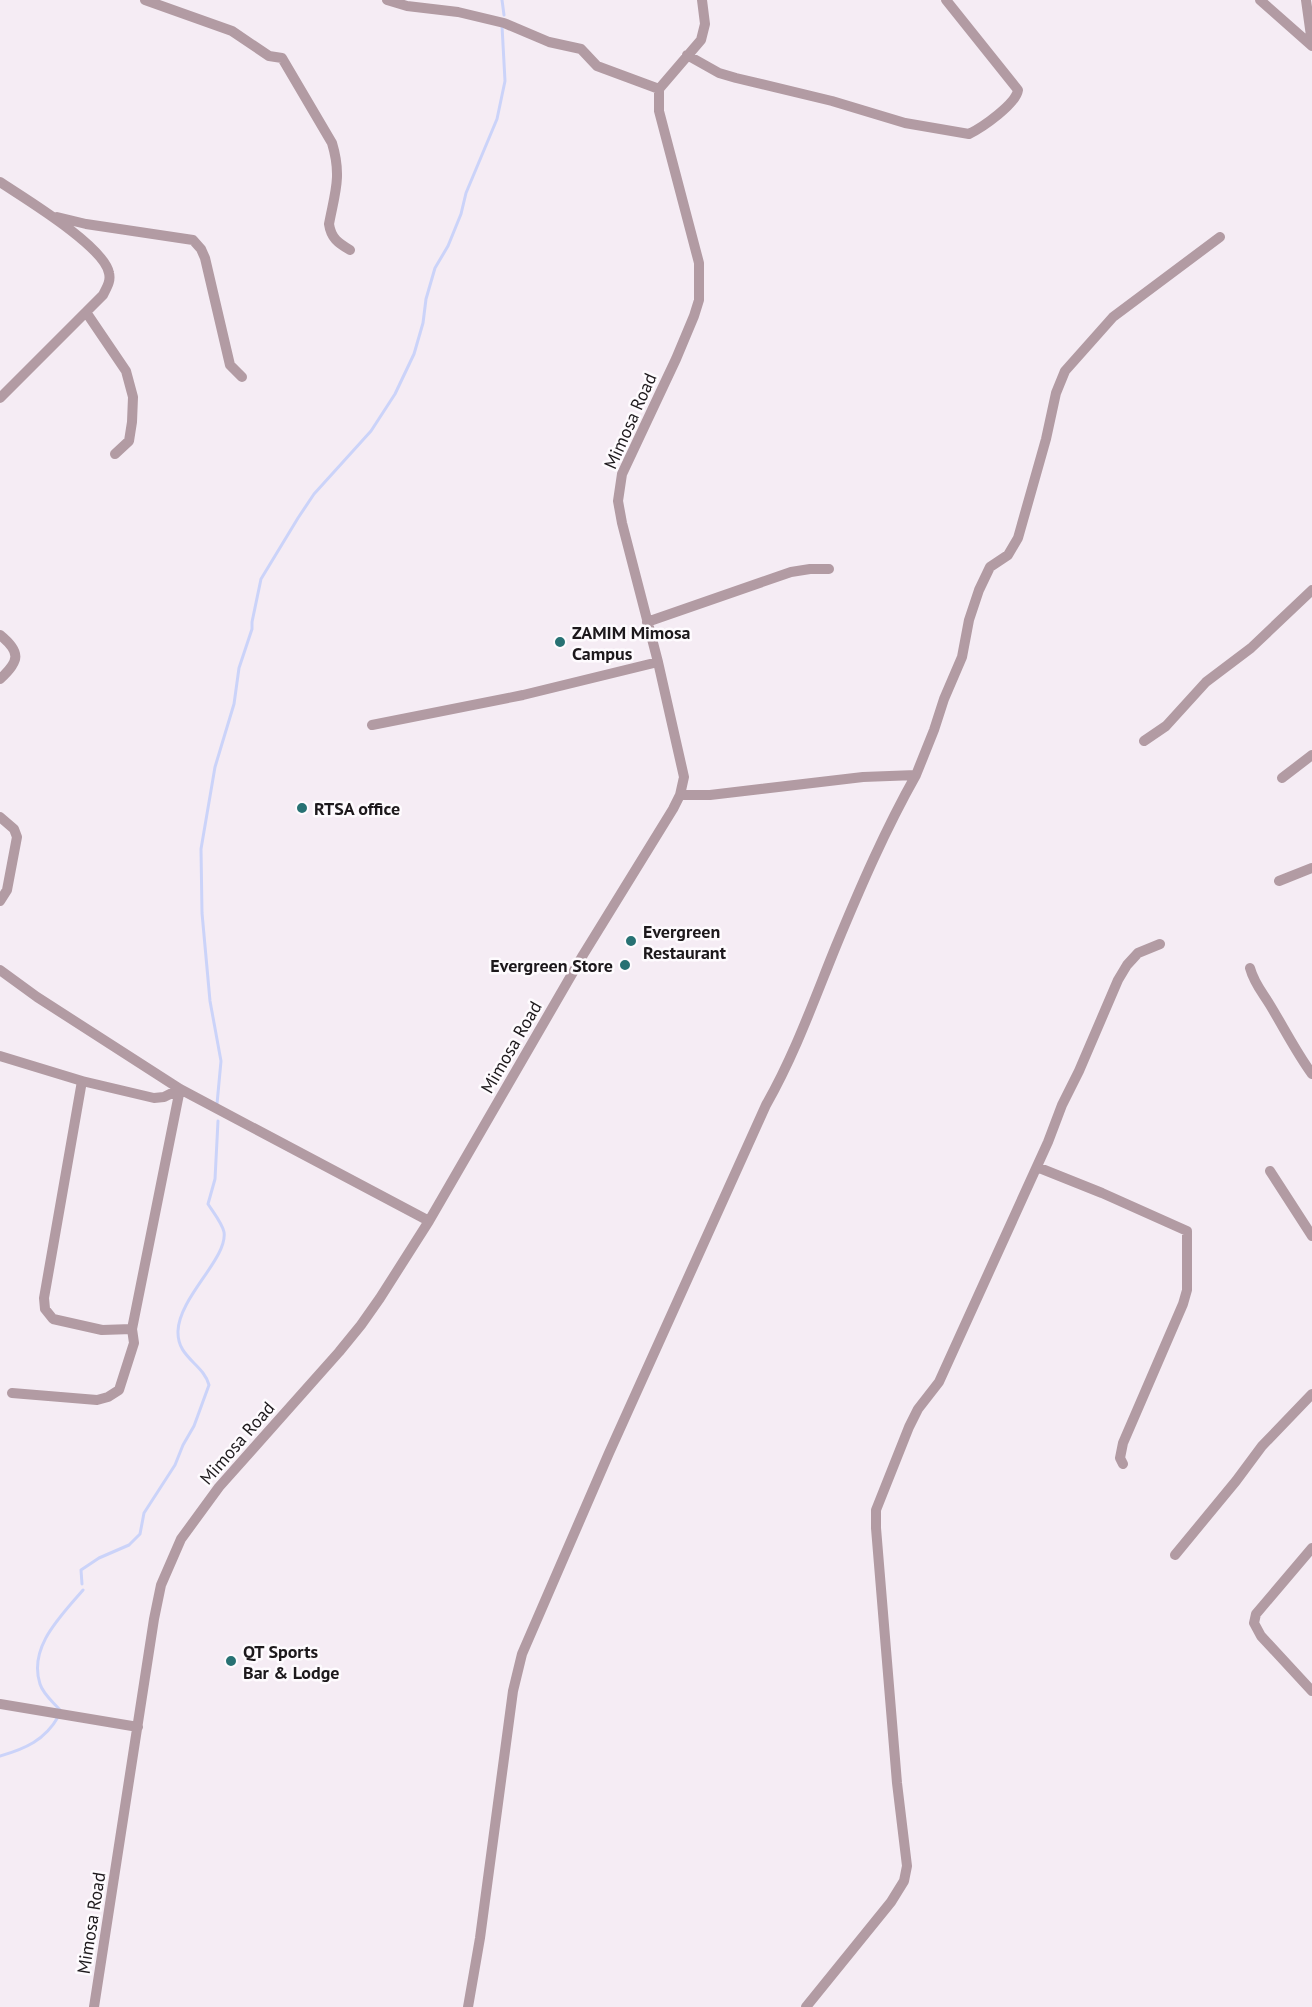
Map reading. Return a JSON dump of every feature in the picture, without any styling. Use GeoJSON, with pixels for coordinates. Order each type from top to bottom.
{"type":"FeatureCollection","features":[{"type":"Feature","properties":{"kind":"street"},"geometry":{"type":"LineString","coordinates":[[145,0],[232,31],[268,56],[282,58],[332,143],[336,156],[337,186],[330,217],[330,229],[335,241],[350,250]]}},
{"type":"Feature","properties":{"kind":"street"},"geometry":{"type":"LineString","coordinates":[[387,0],[407,6],[458,12],[504,23],[549,42],[581,49],[597,66],[659,89],[701,39],[705,24],[702,0]]}},
{"type":"Feature","properties":{"kind":"street"},"geometry":{"type":"LineString","coordinates":[[687,55],[719,73],[736,78],[802,93],[905,123],[969,134],[1005,108],[1017,96],[1018,90],[946,0]]}},
{"type":"Feature","properties":{"kind":"street"},"geometry":{"type":"LineString","coordinates":[[1260,0],[1312,44]]}},
{"type":"Feature","properties":{"kind":"street"},"geometry":{"type":"LineString","coordinates":[[1306,0],[1312,44]]}},
{"type":"Feature","properties":{"kind":"street","name":"Mimosa Road"},"geometry":{"type":"LineString","coordinates":[[94,2007],[161,1585],[181,1539],[219,1487],[361,1325],[429,1221],[583,955],[680,795],[684,777],[618,501],[622,474],[694,316],[699,300],[699,263],[659,111],[659,89]]}},
{"type":"Feature","properties":{"kind":"street"},"geometry":{"type":"LineString","coordinates":[[0,182],[88,244],[107,265],[109,282],[103,295],[0,398]]}},
{"type":"Feature","properties":{"kind":"street"},"geometry":{"type":"LineString","coordinates":[[51,216],[86,224],[192,240],[197,243],[205,258],[230,365],[242,377]]}},
{"type":"Feature","properties":{"kind":"street"},"geometry":{"type":"LineString","coordinates":[[468,2007],[480,1938],[513,1691],[522,1654],[674,1309],[766,1105],[797,1044],[836,946],[872,865],[901,801],[916,775],[962,657],[969,620],[979,590],[990,567],[1008,555],[1018,538],[1046,439],[1056,393],[1065,371],[1113,317],[1220,237]]}},
{"type":"Feature","properties":{"kind":"street"},"geometry":{"type":"LineString","coordinates":[[86,312],[126,371],[133,397],[129,441],[115,454]]}},
{"type":"Feature","properties":{"kind":"street"},"geometry":{"type":"LineString","coordinates":[[647,622],[791,572],[829,569]]}},
{"type":"Feature","properties":{"kind":"street"},"geometry":{"type":"LineString","coordinates":[[1144,741],[1166,726],[1206,682],[1251,648],[1312,590]]}},
{"type":"Feature","properties":{"kind":"street"},"geometry":{"type":"LineString","coordinates":[[0,635],[13,646],[17,657],[13,667],[0,679]]}},
{"type":"Feature","properties":{"kind":"street"},"geometry":{"type":"LineString","coordinates":[[372,725],[523,695],[658,662]]}},
{"type":"Feature","properties":{"kind":"street"},"geometry":{"type":"LineString","coordinates":[[1282,778],[1312,755]]}},
{"type":"Feature","properties":{"kind":"street"},"geometry":{"type":"LineString","coordinates":[[680,795],[710,795],[863,777],[916,775]]}},
{"type":"Feature","properties":{"kind":"street"},"geometry":{"type":"LineString","coordinates":[[0,817],[14,829],[17,837],[7,890],[0,901]]}},
{"type":"Feature","properties":{"kind":"street"},"geometry":{"type":"LineString","coordinates":[[1279,881],[1312,868]]}},
{"type":"Feature","properties":{"kind":"street"},"geometry":{"type":"LineString","coordinates":[[806,2007],[891,1902],[906,1875],[876,1510],[909,1427],[918,1409],[939,1382],[1037,1167],[1118,981],[1138,953],[1160,944]]}},
{"type":"Feature","properties":{"kind":"street"},"geometry":{"type":"LineString","coordinates":[[1250,968],[1257,986],[1312,1074]]}},
{"type":"Feature","properties":{"kind":"street"},"geometry":{"type":"LineString","coordinates":[[0,970],[37,997],[180,1089],[429,1221]]}},
{"type":"Feature","properties":{"kind":"street"},"geometry":{"type":"LineString","coordinates":[[0,1056],[82,1081],[154,1098],[164,1097],[180,1089]]}},
{"type":"Feature","properties":{"kind":"street"},"geometry":{"type":"LineString","coordinates":[[82,1081],[44,1298],[45,1309],[53,1319],[102,1330],[132,1329]]}},
{"type":"Feature","properties":{"kind":"street"},"geometry":{"type":"LineString","coordinates":[[12,1393],[98,1400],[119,1390],[134,1343],[132,1329],[180,1089]]}},
{"type":"Feature","properties":{"kind":"street"},"geometry":{"type":"LineString","coordinates":[[1037,1167],[1187,1231],[1186,1296],[1123,1443],[1120,1451],[1123,1464]]}},
{"type":"Feature","properties":{"kind":"street"},"geometry":{"type":"LineString","coordinates":[[1270,1171],[1312,1236]]}},
{"type":"Feature","properties":{"kind":"street"},"geometry":{"type":"LineString","coordinates":[[1175,1555],[1262,1446],[1312,1394]]}},
{"type":"Feature","properties":{"kind":"street"},"geometry":{"type":"LineString","coordinates":[[1312,1548],[1256,1614],[1254,1623],[1261,1636],[1312,1691]]}},
{"type":"Feature","properties":{"kind":"street"},"geometry":{"type":"LineString","coordinates":[[0,1704],[138,1727]]}},
{"type":"Feature","properties":{"kind":"waterway"},"geometry":{"type":"LineString","coordinates":[[502,0],[504,15]]}},
{"type":"Feature","properties":{"kind":"waterway"},"geometry":{"type":"LineString","coordinates":[[217,1104],[221,1061],[210,1001],[202,913],[201,849],[215,767],[234,704],[239,668],[252,629],[261,579],[314,494],[371,431],[395,394],[414,354],[435,268],[448,246],[461,214],[466,193],[497,119],[505,81],[502,26]]}},
{"type":"Feature","properties":{"kind":"waterway"},"geometry":{"type":"LineString","coordinates":[[82,1584],[81,1570],[99,1558],[129,1545],[140,1534],[144,1513],[175,1465],[194,1426],[209,1385],[206,1377],[182,1348],[178,1331],[180,1318],[186,1305],[219,1254],[223,1242],[223,1229],[208,1204],[215,1179],[218,1121]]}},
{"type":"Feature","properties":{"kind":"waterway"},"geometry":{"type":"LineString","coordinates":[[60,1710],[41,1688],[38,1670],[39,1657],[49,1633],[83,1590]]}},
{"type":"Feature","properties":{"kind":"waterway"},"geometry":{"type":"LineString","coordinates":[[0,1756],[41,1738],[58,1717]]}},
{"type":"Feature","properties":{"kind":"place","name":"ZAMIM Mimosa Campus"},"geometry":{"type":"Point","coordinates":[560,642]}},
{"type":"Feature","properties":{"kind":"place","name":"RTSA office"},"geometry":{"type":"Point","coordinates":[302,808]}},
{"type":"Feature","properties":{"kind":"place","name":"Evergreen Restaurant"},"geometry":{"type":"Point","coordinates":[631,941]}},
{"type":"Feature","properties":{"kind":"place","name":"Evergreen Store"},"geometry":{"type":"Point","coordinates":[625,965]}},
{"type":"Feature","properties":{"kind":"place","name":"QT Sports Bar & Lodge"},"geometry":{"type":"Point","coordinates":[231,1661]}}]}
